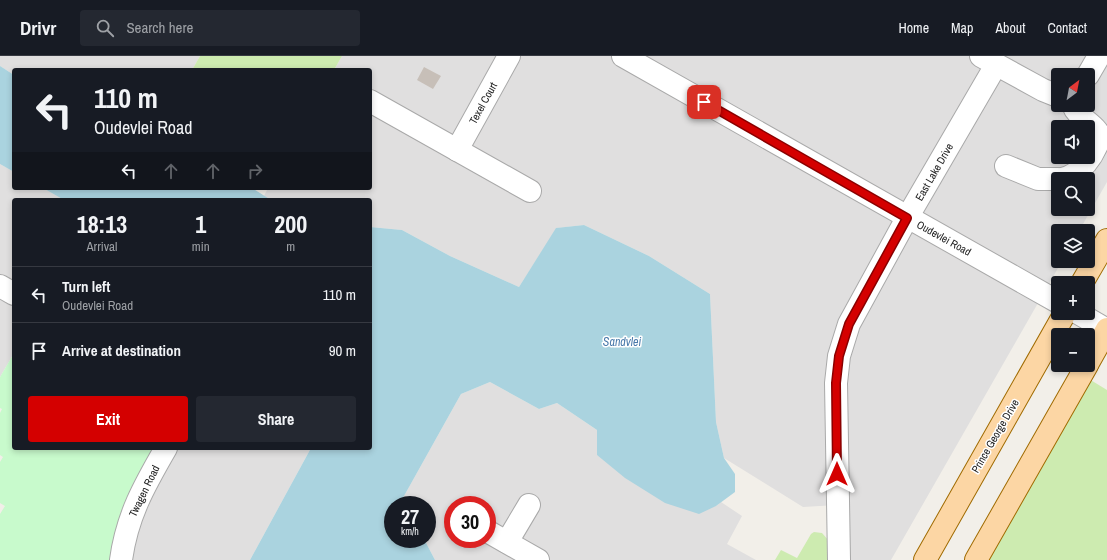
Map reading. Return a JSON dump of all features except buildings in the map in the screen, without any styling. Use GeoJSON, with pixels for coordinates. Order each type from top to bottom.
{"type":"FeatureCollection","features":[{"type":"Feature","properties":{"kind":"main road"},"geometry":{"type":"LineString","coordinates":[[1086,276],[1107,240]]}},
{"type":"Feature","properties":{"kind":"main road","name":"Prince George Drive"},"geometry":{"type":"LineString","coordinates":[[925,560],[1061,320]]}},
{"type":"Feature","properties":{"kind":"main road"},"geometry":{"type":"LineString","coordinates":[[1095,350],[1107,329]]}},
{"type":"Feature","properties":{"kind":"main road"},"geometry":{"type":"LineString","coordinates":[[976,560],[1082,372]]}},
{"type":"Feature","properties":{"kind":"street","name":"Texel Court"},"geometry":{"type":"LineString","coordinates":[[456,150],[509,56]]}},
{"type":"Feature","properties":{"kind":"street","name":"Oudevlei Road"},"geometry":{"type":"LineString","coordinates":[[622,56],[1051,298]]}},
{"type":"Feature","properties":{"kind":"street"},"geometry":{"type":"LineString","coordinates":[[1092,68],[1099,56]]}},
{"type":"Feature","properties":{"kind":"street"},"geometry":{"type":"LineString","coordinates":[[989,60],[1051,93]]}},
{"type":"Feature","properties":{"kind":"street","name":"East Lake Drive"},"geometry":{"type":"LineString","coordinates":[[839,560],[836,383],[839,356],[849,324],[907,218],[989,60]]}},
{"type":"Feature","properties":{"kind":"street"},"geometry":{"type":"LineString","coordinates":[[372,102],[530,191]]}},
{"type":"Feature","properties":{"kind":"street"},"geometry":{"type":"LineString","coordinates":[[1076,172],[1083,167],[1100,137],[1098,132],[1080,117],[1077,112]]}},
{"type":"Feature","properties":{"kind":"street"},"geometry":{"type":"LineString","coordinates":[[1006,166],[1038,179],[1051,179]]}},
{"type":"Feature","properties":{"kind":"street"},"geometry":{"type":"LineString","coordinates":[[0,286],[12,293]]}},
{"type":"Feature","properties":{"kind":"street"},"geometry":{"type":"LineString","coordinates":[[1091,320],[1107,329]]}},
{"type":"Feature","properties":{"kind":"street","name":"Twagen Road"},"geometry":{"type":"LineString","coordinates":[[122,560],[124,539],[131,514],[141,490],[165,450]]}},
{"type":"Feature","properties":{"kind":"street"},"geometry":{"type":"LineString","coordinates":[[507,542],[529,505]]}},
{"type":"Feature","properties":{"kind":"street"},"geometry":{"type":"LineString","coordinates":[[496,536],[538,560]]}},
{"type":"Feature","properties":{"kind":"shaded area"},"geometry":{"type":"Polygon","coordinates":[[[0,56],[200,56],[193,68],[12,68],[12,74],[0,66],[0,56]]]}},
{"type":"Feature","properties":{"kind":"shaded area"},"geometry":{"type":"Polygon","coordinates":[[[342,56],[1107,56],[1107,182],[1095,203],[1095,172],[1051,172],[1051,216],[1088,216],[1083,224],[1051,224],[1051,268],[1058,268],[1053,276],[1051,276],[1051,280],[891,560],[839,560],[837,505],[803,507],[724,458],[716,422],[710,294],[649,256],[584,225],[557,228],[519,287],[450,256],[402,230],[372,227],[372,198],[268,198],[264,196],[267,190],[372,190],[372,68],[335,68],[342,56]]]}},
{"type":"Feature","properties":{"kind":"shaded area"},"geometry":{"type":"Polygon","coordinates":[[[0,164],[12,171],[12,190],[46,190],[60,198],[12,198],[12,356],[0,377],[0,164]]]}},
{"type":"Feature","properties":{"kind":"shaded area"},"geometry":{"type":"Polygon","coordinates":[[[490,382],[539,409],[557,403],[597,430],[597,455],[716,506],[721,502],[742,516],[727,544],[756,560],[435,560],[429,548],[436,548],[436,496],[404,496],[461,394],[490,382]]]}},
{"type":"Feature","properties":{"kind":"shaded area"},"geometry":{"type":"Polygon","coordinates":[[[165,450],[310,450],[250,560],[121,560],[165,450]]]}},
{"type":"Feature","properties":{"kind":"green space"},"geometry":{"type":"Polygon","coordinates":[[[200,56],[342,56],[335,68],[193,68],[200,56]]]}},
{"type":"Feature","properties":{"kind":"green space"},"geometry":{"type":"Polygon","coordinates":[[[12,356],[12,450],[165,450],[121,560],[0,560],[0,514],[5,506],[0,503],[0,462],[3,457],[0,455],[0,413],[2,409],[0,408],[0,377],[12,356]]]}},
{"type":"Feature","properties":{"kind":"green space"},"geometry":{"type":"Polygon","coordinates":[[[1089,379],[1107,390],[1107,560],[987,560],[1089,379]]]}},
{"type":"Feature","properties":{"kind":"green space"},"geometry":{"type":"Polygon","coordinates":[[[814,532],[822,533],[829,541],[829,560],[775,560],[781,550],[797,558],[811,534],[814,532]]]}},
{"type":"Feature","properties":{"kind":"water"},"geometry":{"type":"Polygon","coordinates":[[[0,66],[12,74],[12,171],[0,164],[0,66]]]}},
{"type":"Feature","properties":{"kind":"water"},"geometry":{"type":"Polygon","coordinates":[[[46,190],[255,190],[268,198],[60,198],[46,190]]]}},
{"type":"Feature","properties":{"kind":"water","name":"Sandvlei"},"geometry":{"type":"Polygon","coordinates":[[[584,225],[649,256],[710,294],[716,422],[724,458],[735,474],[735,492],[716,506],[699,514],[665,503],[625,478],[597,455],[597,430],[557,403],[539,409],[490,382],[461,394],[404,496],[384,496],[384,548],[429,548],[435,560],[250,560],[310,450],[372,450],[372,227],[402,230],[450,256],[519,287],[556,228],[584,225]]]}},
{"type":"Feature","properties":{"kind":"route"},"geometry":{"type":"LineString","coordinates":[[704,102],[907,218],[849,324],[839,356],[836,383],[837,474]]}}]}
